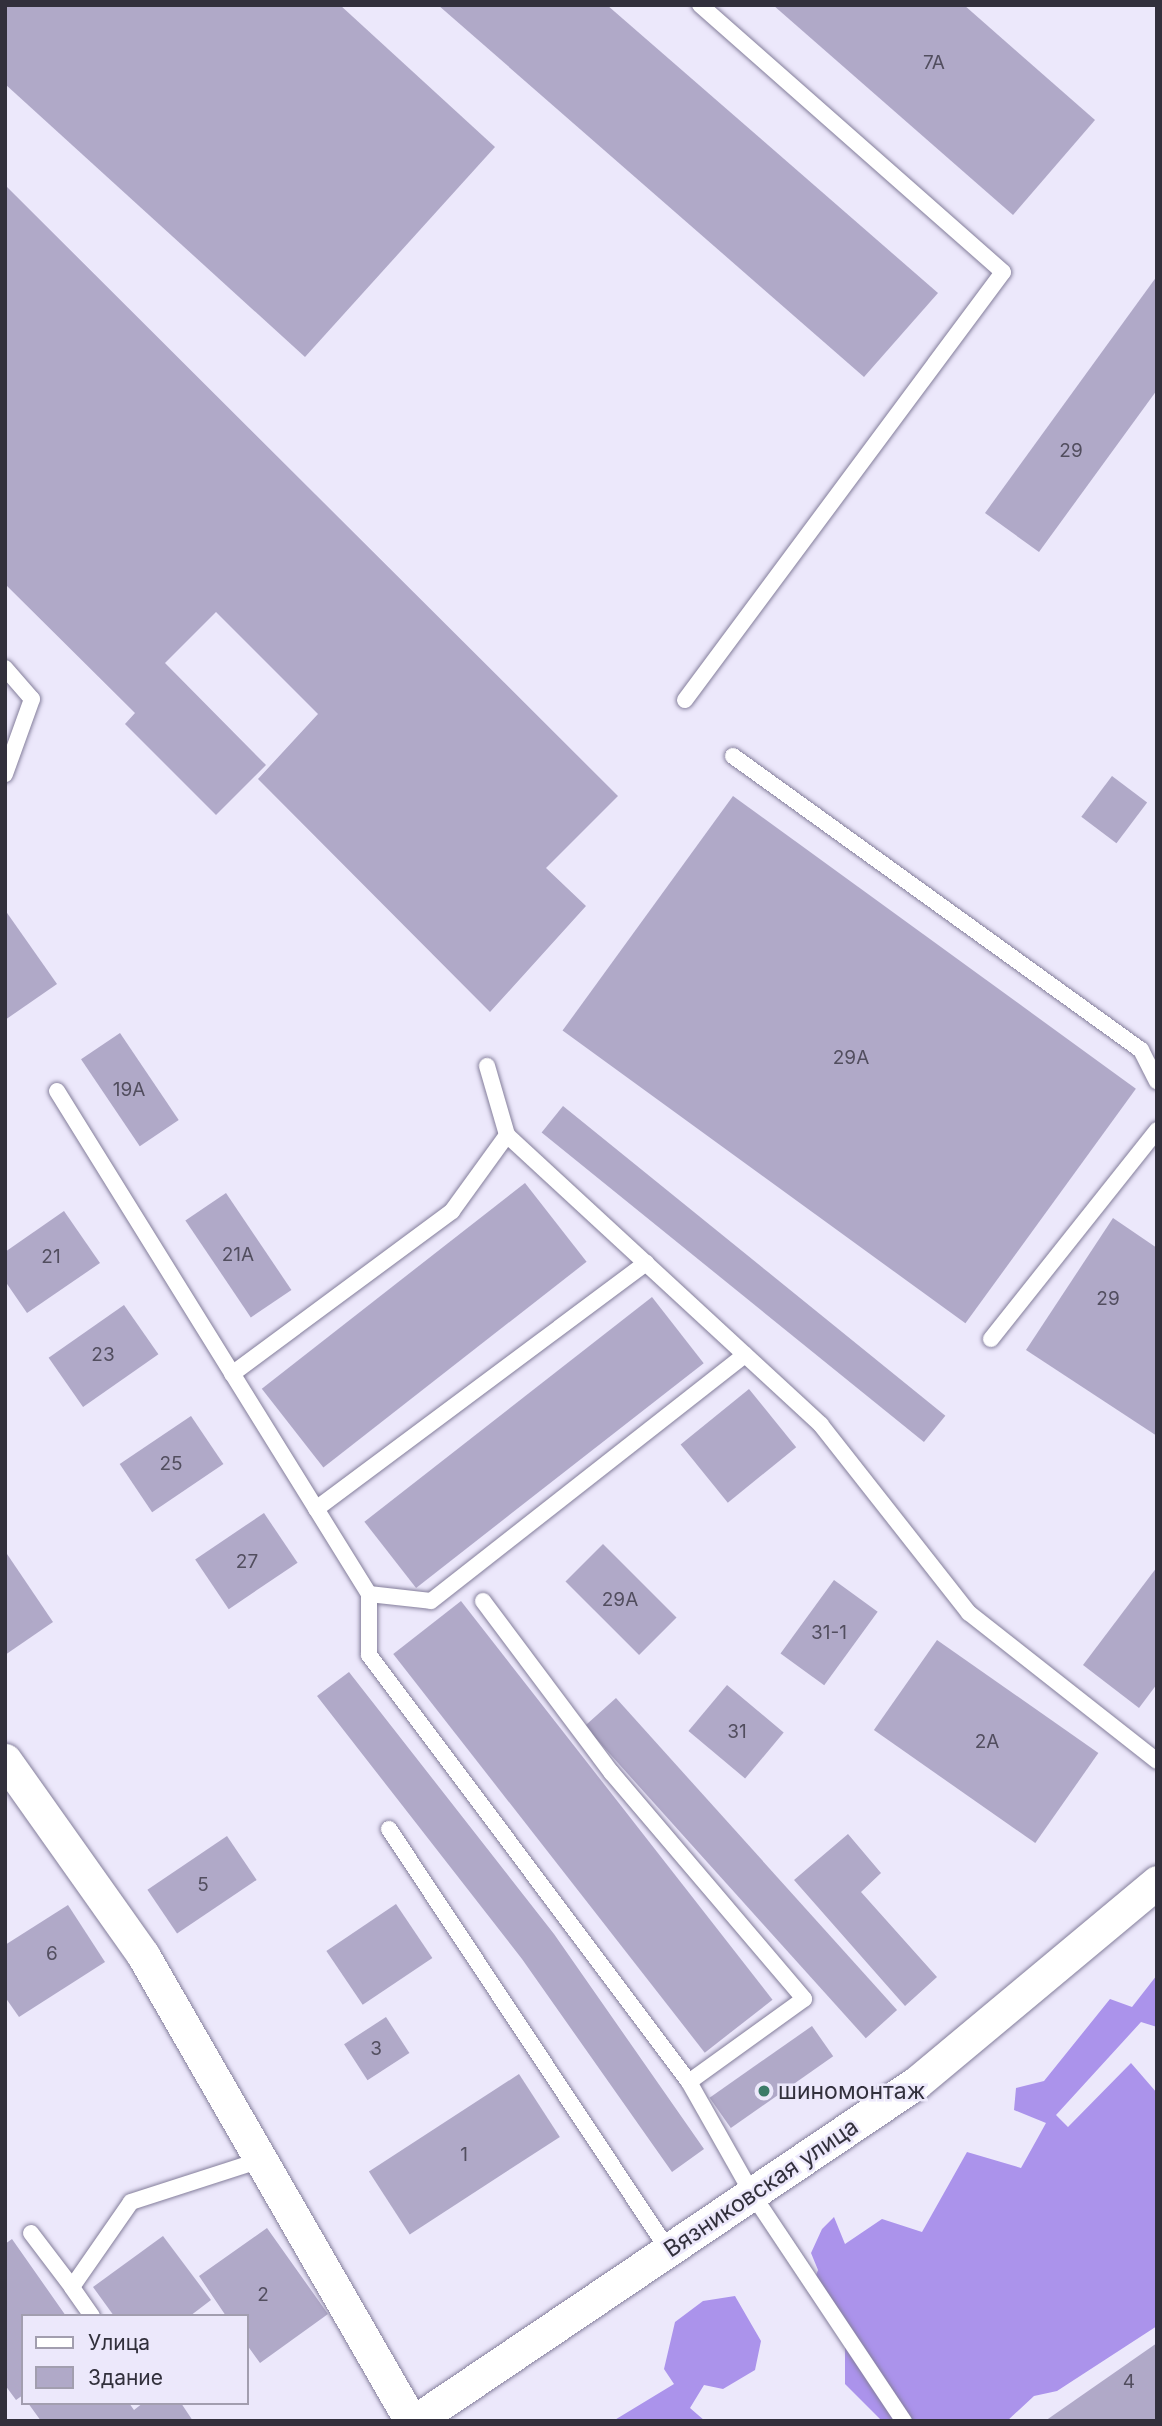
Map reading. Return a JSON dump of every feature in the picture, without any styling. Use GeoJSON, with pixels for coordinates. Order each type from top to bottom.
{"type":"FeatureCollection","features":[{"type":"Feature","properties":{"kind":"street"},"geometry":{"type":"LineString","coordinates":[[5,1760],[143,1955],[413,2421]]}},
{"type":"Feature","properties":{"kind":"street","name":"Вязниковская улица"},"geometry":{"type":"LineString","coordinates":[[413,2421],[753,2195],[916,2082],[1157,1882]]}},
{"type":"Feature","properties":{"kind":"lane"},"geometry":{"type":"LineString","coordinates":[[685,700],[1003,272],[700,5]]}},
{"type":"Feature","properties":{"kind":"lane"},"geometry":{"type":"LineString","coordinates":[[5,668],[32,699],[5,774]]}},
{"type":"Feature","properties":{"kind":"lane"},"geometry":{"type":"LineString","coordinates":[[733,756],[1140,1050],[1157,1081]]}},
{"type":"Feature","properties":{"kind":"lane"},"geometry":{"type":"LineString","coordinates":[[487,1066],[507,1135],[821,1425],[969,1614],[1157,1761]]}},
{"type":"Feature","properties":{"kind":"lane"},"geometry":{"type":"LineString","coordinates":[[57,1091],[369,1594],[369,1655],[689,2082],[753,2195],[904,2421]]}},
{"type":"Feature","properties":{"kind":"lane"},"geometry":{"type":"LineString","coordinates":[[991,1339],[1157,1130]]}},
{"type":"Feature","properties":{"kind":"lane"},"geometry":{"type":"LineString","coordinates":[[232,1374],[452,1212],[507,1135]]}},
{"type":"Feature","properties":{"kind":"lane"},"geometry":{"type":"LineString","coordinates":[[316,1509],[646,1263]]}},
{"type":"Feature","properties":{"kind":"lane"},"geometry":{"type":"LineString","coordinates":[[369,1594],[431,1601],[745,1355]]}},
{"type":"Feature","properties":{"kind":"lane"},"geometry":{"type":"LineString","coordinates":[[483,1601],[611,1772],[804,1999],[689,2082]]}},
{"type":"Feature","properties":{"kind":"lane"},"geometry":{"type":"LineString","coordinates":[[389,1829],[669,2251]]}},
{"type":"Feature","properties":{"kind":"lane"},"geometry":{"type":"LineString","coordinates":[[72,2287],[131,2202],[261,2160]]}},
{"type":"Feature","properties":{"kind":"lane"},"geometry":{"type":"LineString","coordinates":[[31,2233],[91,2314]]}},
{"type":"Feature","properties":{"kind":"shaded area"},"geometry":{"type":"Polygon","coordinates":[[[1157,1975],[1157,2027],[1141,2022],[1056,2115],[1068,2127],[1131,2063],[1157,2093],[1157,2326],[1057,2391],[1034,2396],[1007,2421],[882,2421],[845,2384],[845,2346],[809,2294],[818,2270],[811,2253],[822,2229],[834,2217],[845,2244],[882,2219],[922,2232],[967,2152],[1021,2168],[1046,2123],[1014,2110],[1016,2088],[1044,2081],[1110,1999],[1132,2007],[1157,1975]]]}},
{"type":"Feature","properties":{"kind":"shaded area"},"geometry":{"type":"Polygon","coordinates":[[[735,2296],[761,2341],[755,2370],[723,2389],[704,2385],[690,2408],[705,2421],[613,2421],[674,2384],[664,2369],[675,2322],[703,2301],[735,2296]]]}},
{"type":"Feature","properties":{"kind":"building"},"geometry":{"type":"Polygon","coordinates":[[[5,5],[340,5],[495,147],[305,357],[5,84],[5,5]]]}},
{"type":"Feature","properties":{"kind":"building"},"geometry":{"type":"Polygon","coordinates":[[[438,5],[607,5],[938,293],[864,377],[438,5]]]}},
{"type":"Feature","properties":{"kind":"building"},"geometry":{"type":"Polygon","coordinates":[[[773,5],[964,5],[1095,120],[1013,215],[773,5]]]}},
{"type":"Feature","properties":{"kind":"building"},"geometry":{"type":"Polygon","coordinates":[[[5,185],[618,796],[546,868],[586,906],[490,1012],[258,779],[318,714],[216,612],[165,663],[266,765],[216,815],[125,724],[135,713],[5,584],[5,185]]]}},
{"type":"Feature","properties":{"kind":"building"},"geometry":{"type":"Polygon","coordinates":[[[1157,276],[1157,390],[1039,552],[985,513],[1157,276]]]}},
{"type":"Feature","properties":{"kind":"building"},"geometry":{"type":"Polygon","coordinates":[[[1112,776],[1147,802],[1116,843],[1081,817],[1112,776]]]}},
{"type":"Feature","properties":{"kind":"building"},"geometry":{"type":"Polygon","coordinates":[[[733,796],[1136,1089],[965,1323],[563,1031],[733,796]]]}},
{"type":"Feature","properties":{"kind":"building"},"geometry":{"type":"Polygon","coordinates":[[[5,910],[57,984],[5,1020],[5,910]]]}},
{"type":"Feature","properties":{"kind":"building"},"geometry":{"type":"Polygon","coordinates":[[[120,1033],[179,1120],[140,1146],[81,1059],[120,1033]]]}},
{"type":"Feature","properties":{"kind":"building"},"geometry":{"type":"Polygon","coordinates":[[[563,1106],[945,1416],[924,1442],[542,1132],[563,1106]]]}},
{"type":"Feature","properties":{"kind":"building"},"geometry":{"type":"Polygon","coordinates":[[[525,1183],[587,1262],[323,1467],[262,1389],[525,1183]]]}},
{"type":"Feature","properties":{"kind":"building"},"geometry":{"type":"Polygon","coordinates":[[[226,1193],[291,1290],[251,1317],[185,1220],[226,1193]]]}},
{"type":"Feature","properties":{"kind":"building"},"geometry":{"type":"Polygon","coordinates":[[[64,1211],[100,1263],[27,1313],[5,1281],[5,1252],[64,1211]]]}},
{"type":"Feature","properties":{"kind":"building"},"geometry":{"type":"Polygon","coordinates":[[[1113,1218],[1157,1248],[1157,1436],[1026,1350],[1113,1218]]]}},
{"type":"Feature","properties":{"kind":"building"},"geometry":{"type":"Polygon","coordinates":[[[652,1297],[704,1363],[416,1588],[364,1522],[652,1297]]]}},
{"type":"Feature","properties":{"kind":"building"},"geometry":{"type":"Polygon","coordinates":[[[124,1305],[158,1354],[83,1407],[49,1358],[124,1305]]]}},
{"type":"Feature","properties":{"kind":"building"},"geometry":{"type":"Polygon","coordinates":[[[749,1389],[796,1447],[728,1503],[681,1444],[749,1389]]]}},
{"type":"Feature","properties":{"kind":"building"},"geometry":{"type":"Polygon","coordinates":[[[191,1416],[223,1464],[152,1512],[120,1464],[191,1416]]]}},
{"type":"Feature","properties":{"kind":"building"},"geometry":{"type":"Polygon","coordinates":[[[264,1513],[298,1563],[229,1609],[195,1559],[264,1513]]]}},
{"type":"Feature","properties":{"kind":"building"},"geometry":{"type":"Polygon","coordinates":[[[603,1544],[677,1618],[639,1655],[566,1581],[603,1544]]]}},
{"type":"Feature","properties":{"kind":"building"},"geometry":{"type":"Polygon","coordinates":[[[5,1551],[53,1622],[5,1655],[5,1551]]]}},
{"type":"Feature","properties":{"kind":"building"},"geometry":{"type":"Polygon","coordinates":[[[1157,1567],[1157,1684],[1139,1708],[1083,1665],[1157,1567]]]}},
{"type":"Feature","properties":{"kind":"building"},"geometry":{"type":"Polygon","coordinates":[[[834,1580],[878,1612],[824,1685],[781,1654],[834,1580]]]}},
{"type":"Feature","properties":{"kind":"building"},"geometry":{"type":"Polygon","coordinates":[[[461,1601],[773,2000],[705,2053],[393,1654],[461,1601]]]}},
{"type":"Feature","properties":{"kind":"building"},"geometry":{"type":"Polygon","coordinates":[[[937,1640],[1098,1753],[1035,1843],[874,1730],[937,1640]]]}},
{"type":"Feature","properties":{"kind":"building"},"geometry":{"type":"Polygon","coordinates":[[[349,1672],[554,1934],[704,2149],[672,2172],[522,1959],[317,1696],[349,1672]]]}},
{"type":"Feature","properties":{"kind":"building"},"geometry":{"type":"Polygon","coordinates":[[[727,1685],[784,1733],[745,1779],[688,1731],[727,1685]]]}},
{"type":"Feature","properties":{"kind":"building"},"geometry":{"type":"Polygon","coordinates":[[[616,1698],[897,2010],[866,2038],[585,1726],[616,1698]]]}},
{"type":"Feature","properties":{"kind":"building"},"geometry":{"type":"Polygon","coordinates":[[[848,1834],[881,1873],[861,1892],[937,1977],[905,2006],[794,1880],[848,1834]]]}},
{"type":"Feature","properties":{"kind":"building"},"geometry":{"type":"Polygon","coordinates":[[[227,1836],[257,1880],[177,1934],[147,1890],[227,1836]]]}},
{"type":"Feature","properties":{"kind":"building"},"geometry":{"type":"Polygon","coordinates":[[[396,1904],[432,1958],[363,2005],[326,1951],[396,1904]]]}},
{"type":"Feature","properties":{"kind":"building"},"geometry":{"type":"Polygon","coordinates":[[[68,1905],[105,1962],[19,2017],[5,1997],[5,1945],[68,1905]]]}},
{"type":"Feature","properties":{"kind":"building"},"geometry":{"type":"Polygon","coordinates":[[[386,2017],[409,2053],[367,2080],[344,2044],[386,2017]]]}},
{"type":"Feature","properties":{"kind":"building"},"geometry":{"type":"Polygon","coordinates":[[[812,2026],[833,2056],[731,2128],[710,2098],[812,2026]]]}},
{"type":"Feature","properties":{"kind":"building"},"geometry":{"type":"Polygon","coordinates":[[[519,2074],[560,2137],[410,2234],[369,2171],[519,2074]]]}},
{"type":"Feature","properties":{"kind":"building"},"geometry":{"type":"Polygon","coordinates":[[[267,2228],[328,2314],[260,2363],[248,2346],[248,2314],[225,2314],[199,2276],[267,2228]]]}},
{"type":"Feature","properties":{"kind":"building"},"geometry":{"type":"Polygon","coordinates":[[[163,2236],[211,2300],[193,2314],[113,2314],[93,2287],[163,2236]]]}},
{"type":"Feature","properties":{"kind":"building"},"geometry":{"type":"Polygon","coordinates":[[[12,2239],[65,2314],[21,2314],[21,2396],[16,2400],[5,2385],[5,2244],[12,2239]]]}},
{"type":"Feature","properties":{"kind":"building"},"geometry":{"type":"Polygon","coordinates":[[[1157,2343],[1157,2421],[1045,2421],[1157,2343]]]}},
{"type":"Feature","properties":{"kind":"building"},"geometry":{"type":"Polygon","coordinates":[[[29,2405],[130,2405],[134,2410],[140,2405],[182,2405],[193,2421],[41,2421],[29,2405]]]}},
{"type":"Feature","properties":{"kind":"place","name":"шиномонтаж"},"geometry":{"type":"Point","coordinates":[764,2091]}}]}
